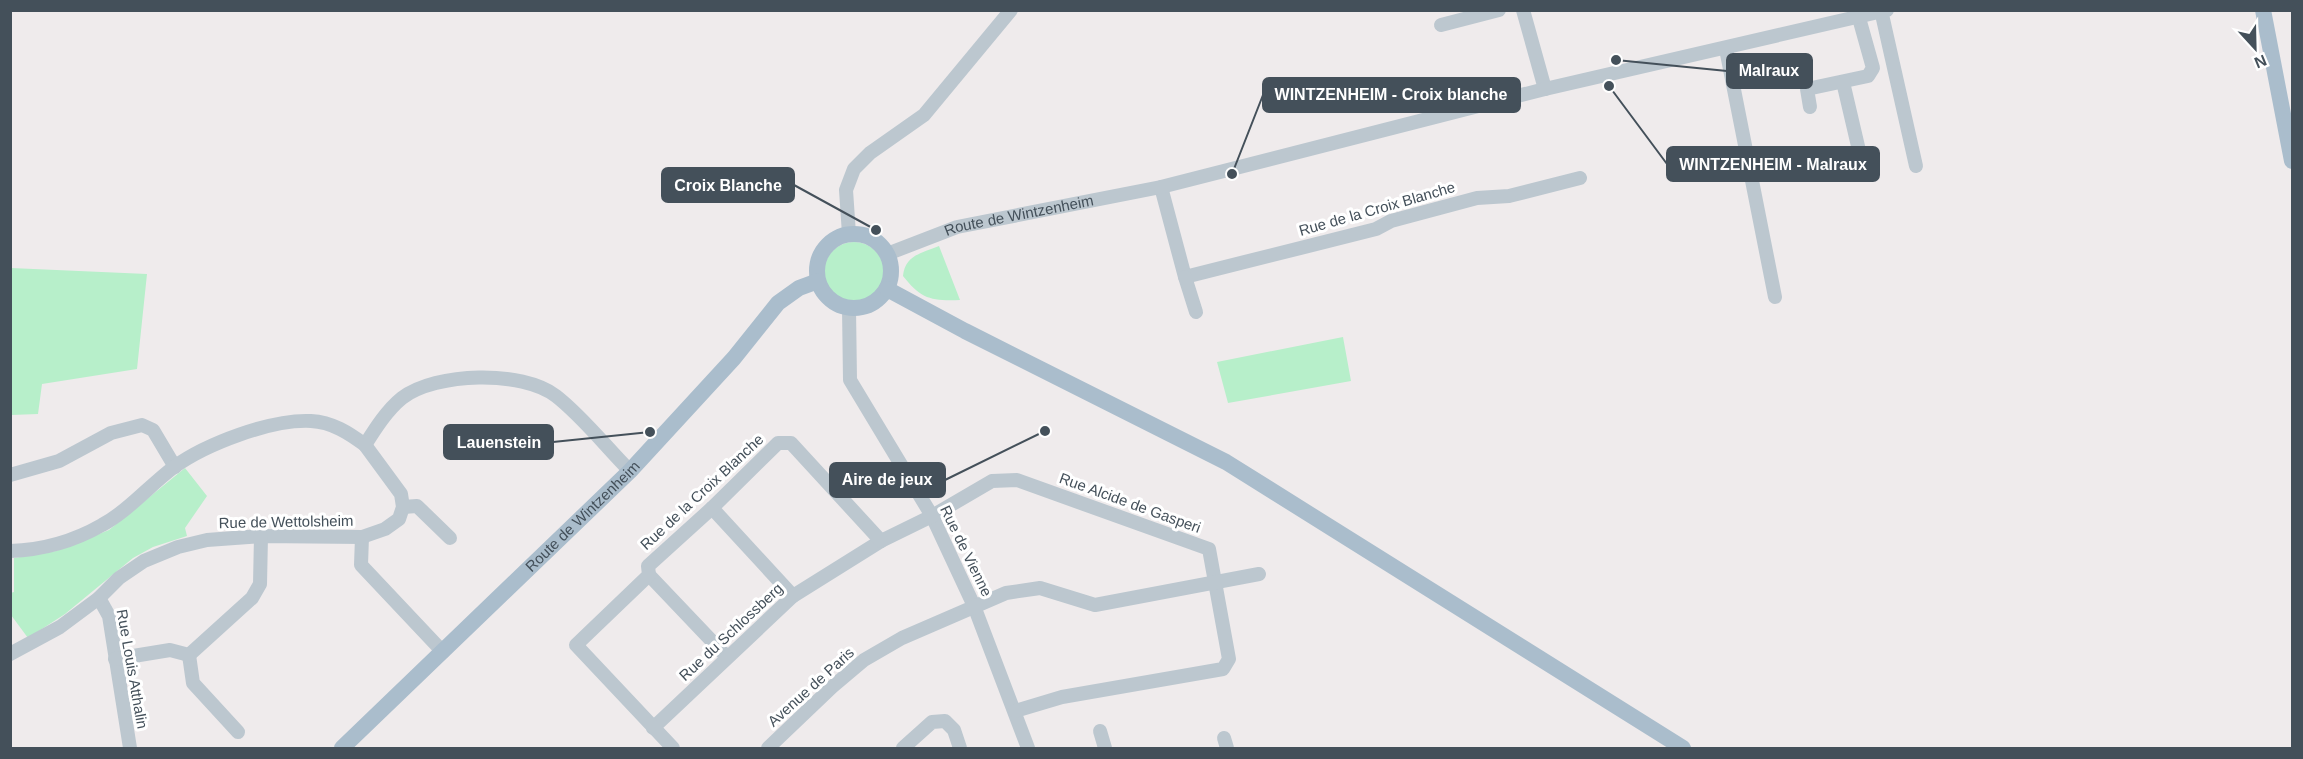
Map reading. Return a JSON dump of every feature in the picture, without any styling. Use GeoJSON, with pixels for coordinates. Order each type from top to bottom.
{"type":"FeatureCollection","features":[{"type":"Feature","properties":{"kind":"main road"},"geometry":{"type":"LineString","coordinates":[[2264,10],[2292,161]]}},
{"type":"Feature","properties":{"kind":"main road"},"geometry":{"type":"LineString","coordinates":[[849,234],[867,236],[878,243],[887,254],[891,273],[887,289],[877,301],[865,307],[849,308],[834,303],[824,293],[818,281],[817,263],[824,248],[835,238],[849,234]]}},
{"type":"Feature","properties":{"kind":"main road","name":"Route de Wintzenheim"},"geometry":{"type":"LineString","coordinates":[[342,748],[630,471],[734,358],[778,303],[799,288],[818,281]]}},
{"type":"Feature","properties":{"kind":"main road"},"geometry":{"type":"LineString","coordinates":[[887,289],[965,331],[1226,462],[1683,748]]}},
{"type":"Feature","properties":{"kind":"street"},"geometry":{"type":"LineString","coordinates":[[849,234],[846,190],[854,169],[870,153],[924,115],[1011,10]]}},
{"type":"Feature","properties":{"kind":"street"},"geometry":{"type":"LineString","coordinates":[[1441,25],[1498,10]]}},
{"type":"Feature","properties":{"kind":"street"},"geometry":{"type":"LineString","coordinates":[[1523,10],[1545,89]]}},
{"type":"Feature","properties":{"kind":"street"},"geometry":{"type":"LineString","coordinates":[[1883,11],[1916,166]]}},
{"type":"Feature","properties":{"kind":"street","name":"Route de Wintzenheim"},"geometry":{"type":"LineString","coordinates":[[887,254],[957,227],[1157,188],[1545,89],[1883,11]]}},
{"type":"Feature","properties":{"kind":"street"},"geometry":{"type":"LineString","coordinates":[[1810,107],[1807,89],[1868,76],[1873,68],[1859,18]]}},
{"type":"Feature","properties":{"kind":"street"},"geometry":{"type":"LineString","coordinates":[[1726,49],[1775,297]]}},
{"type":"Feature","properties":{"kind":"street"},"geometry":{"type":"LineString","coordinates":[[1814,169],[1861,159],[1843,82]]}},
{"type":"Feature","properties":{"kind":"street","name":"Rue de la Croix Blanche"},"geometry":{"type":"LineString","coordinates":[[1185,277],[1377,229],[1391,221],[1477,198],[1509,195],[1580,178]]}},
{"type":"Feature","properties":{"kind":"street"},"geometry":{"type":"LineString","coordinates":[[1157,188],[1196,312]]}},
{"type":"Feature","properties":{"kind":"street","name":"Rue de Vienne"},"geometry":{"type":"LineString","coordinates":[[849,308],[850,380],[932,516],[974,606],[1028,748]]}},
{"type":"Feature","properties":{"kind":"street"},"geometry":{"type":"LineString","coordinates":[[365,445],[403,397],[424,387],[452,381],[500,379],[523,381],[555,396],[630,471]]}},
{"type":"Feature","properties":{"kind":"street"},"geometry":{"type":"LineString","coordinates":[[10,551],[44,548],[73,539],[104,524],[175,466],[202,449],[249,432],[312,421],[346,431],[365,445],[401,494],[403,507],[417,506],[450,538]]}},
{"type":"Feature","properties":{"kind":"street"},"geometry":{"type":"LineString","coordinates":[[10,475],[59,461],[111,433],[142,425],[153,430],[175,466]]}},
{"type":"Feature","properties":{"kind":"street","name":"Rue de la Croix Blanche"},"geometry":{"type":"LineString","coordinates":[[673,748],[576,645],[649,575],[648,566],[712,508],[778,443],[791,443],[881,541]]}},
{"type":"Feature","properties":{"kind":"street","name":"Rue Alcide de Gasperi"},"geometry":{"type":"LineString","coordinates":[[932,516],[992,481],[1017,480],[1209,549],[1229,659],[1222,669],[1062,697],[1015,711]]}},
{"type":"Feature","properties":{"kind":"street","name":"Rue de Wettolsheim"},"geometry":{"type":"LineString","coordinates":[[10,654],[60,627],[99,598],[119,578],[144,561],[178,547],[207,540],[261,536],[362,537],[385,529],[399,519],[403,507]]}},
{"type":"Feature","properties":{"kind":"street"},"geometry":{"type":"LineString","coordinates":[[712,508],[793,596]]}},
{"type":"Feature","properties":{"kind":"street","name":"Rue du Schlossberg"},"geometry":{"type":"LineString","coordinates":[[654,728],[793,596],[881,541],[932,516]]}},
{"type":"Feature","properties":{"kind":"street"},"geometry":{"type":"LineString","coordinates":[[189,656],[256,591],[260,584],[261,536]]}},
{"type":"Feature","properties":{"kind":"street"},"geometry":{"type":"LineString","coordinates":[[362,537],[361,565],[443,652]]}},
{"type":"Feature","properties":{"kind":"street","name":"Avenue de Paris"},"geometry":{"type":"LineString","coordinates":[[768,748],[864,660],[902,638],[1006,593],[1040,588],[1095,604],[1259,574]]}},
{"type":"Feature","properties":{"kind":"street"},"geometry":{"type":"LineString","coordinates":[[649,575],[727,657]]}},
{"type":"Feature","properties":{"kind":"street","name":"Rue Louis Atthalin"},"geometry":{"type":"LineString","coordinates":[[99,598],[109,616],[130,748]]}},
{"type":"Feature","properties":{"kind":"street"},"geometry":{"type":"LineString","coordinates":[[115,659],[170,650],[189,656]]}},
{"type":"Feature","properties":{"kind":"street"},"geometry":{"type":"LineString","coordinates":[[189,656],[193,683],[238,732]]}},
{"type":"Feature","properties":{"kind":"street"},"geometry":{"type":"LineString","coordinates":[[903,748],[932,722],[945,721],[954,730],[960,748]]}},
{"type":"Feature","properties":{"kind":"street"},"geometry":{"type":"LineString","coordinates":[[1100,731],[1105,748]]}},
{"type":"Feature","properties":{"kind":"green space"},"geometry":{"type":"Polygon","coordinates":[[[854,242],[871,247],[879,255],[884,272],[879,289],[871,297],[854,302],[837,297],[829,289],[824,272],[829,255],[837,247],[854,242]]]}},
{"type":"Feature","properties":{"kind":"green space"},"geometry":{"type":"Polygon","coordinates":[[[939,246],[960,300],[927,297],[915,290],[903,276],[904,269],[911,259],[939,246]]]}},
{"type":"Feature","properties":{"kind":"green space"},"geometry":{"type":"Polygon","coordinates":[[[11,268],[147,274],[137,369],[42,384],[38,414],[11,415],[11,268]]]}},
{"type":"Feature","properties":{"kind":"green space"},"geometry":{"type":"Polygon","coordinates":[[[1343,337],[1351,381],[1228,403],[1217,362],[1343,337]]]}},
{"type":"Feature","properties":{"kind":"green space"},"geometry":{"type":"Polygon","coordinates":[[[185,468],[207,496],[185,528],[187,536],[153,547],[133,558],[65,614],[28,638],[11,615],[10,593],[14,592],[14,558],[56,551],[109,530],[185,468]]]}},
{"type":"Feature","properties":{"kind":"place","name":"Malraux"},"geometry":{"type":"Point","coordinates":[1616,60]}},
{"type":"Feature","properties":{"kind":"place","name":"WINTZENHEIM - Malraux"},"geometry":{"type":"Point","coordinates":[1609,86]}},
{"type":"Feature","properties":{"kind":"place","name":"WINTZENHEIM - Croix blanche"},"geometry":{"type":"Point","coordinates":[1232,174]}},
{"type":"Feature","properties":{"kind":"place","name":"Croix Blanche"},"geometry":{"type":"Point","coordinates":[876,230]}},
{"type":"Feature","properties":{"kind":"place","name":"Aire de jeux"},"geometry":{"type":"Point","coordinates":[1045,431]}},
{"type":"Feature","properties":{"kind":"place","name":"Lauenstein"},"geometry":{"type":"Point","coordinates":[650,432]}}]}
